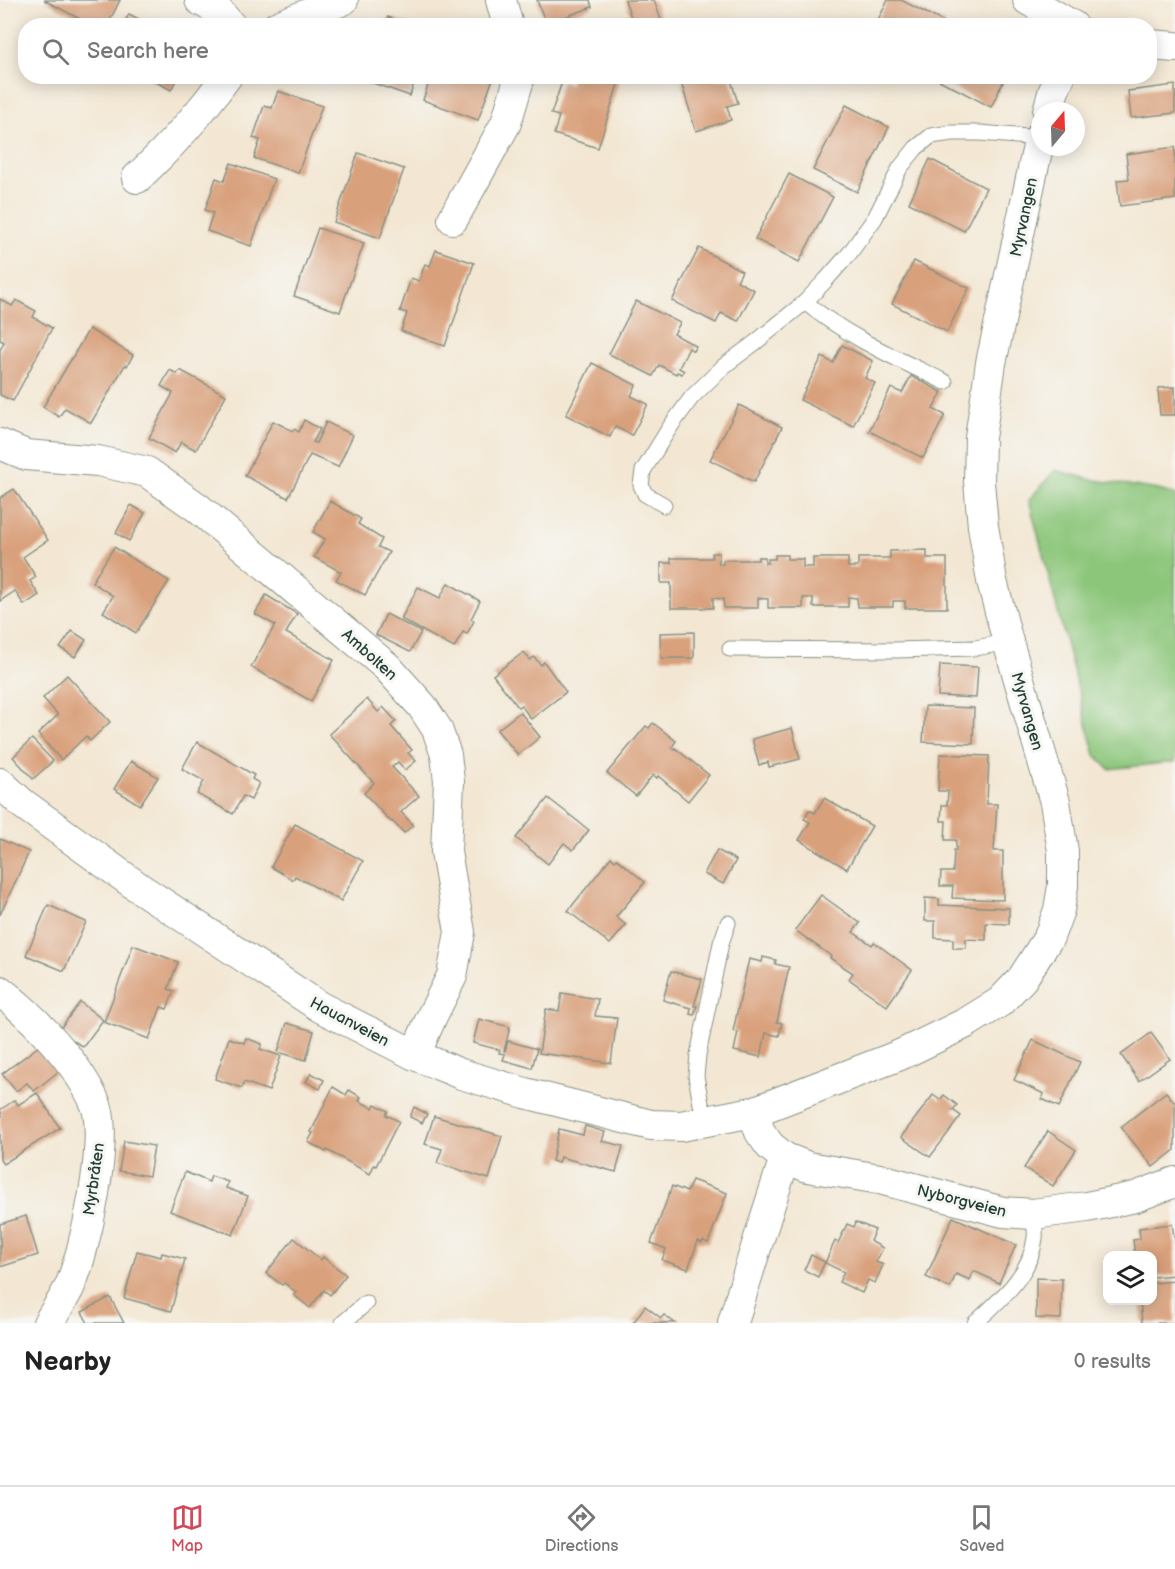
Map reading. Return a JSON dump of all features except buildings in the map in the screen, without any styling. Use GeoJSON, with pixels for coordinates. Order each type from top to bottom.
{"type":"FeatureCollection","features":[{"type":"Feature","properties":{"kind":"street"},"geometry":{"type":"LineString","coordinates":[[200,0],[217,10],[224,18]]}},
{"type":"Feature","properties":{"kind":"street"},"geometry":{"type":"LineString","coordinates":[[298,18],[343,0]]}},
{"type":"Feature","properties":{"kind":"street"},"geometry":{"type":"LineString","coordinates":[[501,0],[506,18]]}},
{"type":"Feature","properties":{"kind":"street"},"geometry":{"type":"LineString","coordinates":[[1028,0],[1059,18]]}},
{"type":"Feature","properties":{"kind":"street"},"geometry":{"type":"LineString","coordinates":[[1157,46],[1175,47]]}},
{"type":"Feature","properties":{"kind":"street"},"geometry":{"type":"LineString","coordinates":[[137,178],[162,154],[221,84]]}},
{"type":"Feature","properties":{"kind":"street"},"geometry":{"type":"LineString","coordinates":[[453,219],[506,123],[518,84]]}},
{"type":"Feature","properties":{"kind":"street"},"geometry":{"type":"LineString","coordinates":[[1050,102],[1057,84]]}},
{"type":"Feature","properties":{"kind":"street","name":"Myrvangen"},"geometry":{"type":"LineString","coordinates":[[753,1112],[900,1055],[966,1023],[1000,1002],[1022,979],[1049,937],[1059,910],[1063,886],[1063,851],[1055,802],[992,580],[983,526],[979,482],[980,438],[991,363],[1036,156]]}},
{"type":"Feature","properties":{"kind":"street","name":"Ambolten"},"geometry":{"type":"LineString","coordinates":[[0,444],[26,455],[98,461],[147,472],[198,508],[387,667],[422,706],[437,729],[446,755],[449,781],[446,852],[460,932],[452,976],[415,1055]]}},
{"type":"Feature","properties":{"kind":"street","name":"Hauanveien"},"geometry":{"type":"LineString","coordinates":[[0,783],[24,804],[138,887],[320,1007],[415,1055],[461,1074],[514,1090],[651,1125],[681,1126],[753,1112]]}},
{"type":"Feature","properties":{"kind":"street","name":"Myrbråten"},"geometry":{"type":"LineString","coordinates":[[0,991],[62,1052],[97,1107],[100,1147],[98,1168],[80,1255],[69,1288],[48,1323]]}},
{"type":"Feature","properties":{"kind":"street","name":"Nyborgveien"},"geometry":{"type":"LineString","coordinates":[[753,1112],[760,1132],[770,1146],[785,1158],[808,1167],[880,1179],[1003,1212],[1033,1214],[1087,1208],[1135,1197],[1175,1182]]}},
{"type":"Feature","properties":{"kind":"street"},"geometry":{"type":"LineString","coordinates":[[733,1323],[785,1158]]}},
{"type":"Feature","properties":{"kind":"lane"},"geometry":{"type":"LineString","coordinates":[[664,506],[645,494],[641,485],[643,471],[670,427],[692,397],[724,366],[805,302],[849,254],[875,218],[900,168],[916,148],[931,136],[952,133],[1031,137]]}},
{"type":"Feature","properties":{"kind":"lane"},"geometry":{"type":"LineString","coordinates":[[805,302],[825,319],[945,382]]}},
{"type":"Feature","properties":{"kind":"lane"},"geometry":{"type":"LineString","coordinates":[[730,649],[975,648],[1008,642]]}},
{"type":"Feature","properties":{"kind":"lane"},"geometry":{"type":"LineString","coordinates":[[709,1121],[701,1104],[696,1076],[698,1055],[721,943],[728,923]]}},
{"type":"Feature","properties":{"kind":"lane"},"geometry":{"type":"LineString","coordinates":[[975,1323],[1001,1298],[1024,1270],[1034,1244],[1033,1214]]}},
{"type":"Feature","properties":{"kind":"lane"},"geometry":{"type":"LineString","coordinates":[[343,1323],[366,1303]]}},
{"type":"Feature","properties":{"kind":"green space"},"geometry":{"type":"Polygon","coordinates":[[[1055,470],[1089,479],[1159,490],[1175,495],[1175,762],[1109,769],[1095,755],[1029,500],[1055,470]]]}}]}
